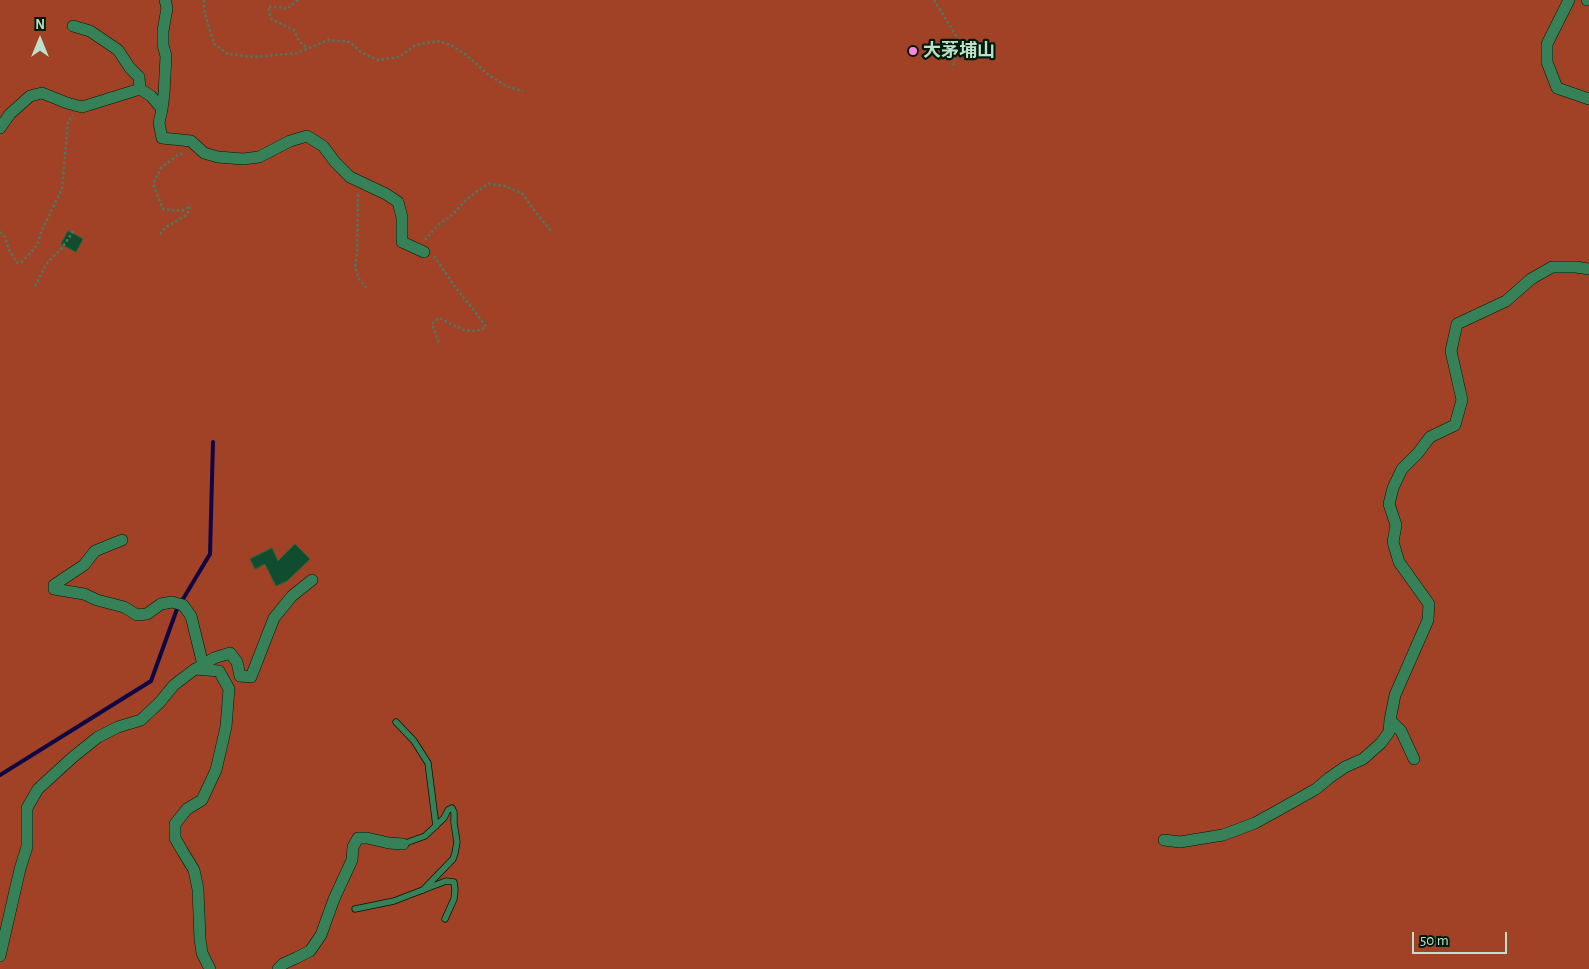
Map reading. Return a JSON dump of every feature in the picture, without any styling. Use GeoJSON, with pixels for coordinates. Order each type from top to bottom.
{"type":"FeatureCollection","features":[{"type":"Feature","properties":{"kind":"street"},"geometry":{"type":"LineString","coordinates":[[165,0],[167,8],[163,31],[163,45],[166,56],[164,94],[158,122],[162,138],[191,141],[204,153],[218,158],[259,158],[290,141],[306,136],[323,146],[350,177],[386,194],[398,202],[402,217],[402,242],[422,251]]}},
{"type":"Feature","properties":{"kind":"street"},"geometry":{"type":"LineString","coordinates":[[1569,0],[1546,44],[1546,62],[1557,88],[1589,99]]}},
{"type":"Feature","properties":{"kind":"street"},"geometry":{"type":"LineString","coordinates":[[73,26],[90,31],[118,50],[130,68],[139,77],[140,89]]}},
{"type":"Feature","properties":{"kind":"street"},"geometry":{"type":"LineString","coordinates":[[140,89],[151,96],[162,109]]}},
{"type":"Feature","properties":{"kind":"street"},"geometry":{"type":"LineString","coordinates":[[0,128],[10,114],[30,96],[42,93],[67,103],[82,106],[140,89]]}},
{"type":"Feature","properties":{"kind":"street"},"geometry":{"type":"LineString","coordinates":[[1164,840],[1180,842],[1222,835],[1255,823],[1316,789],[1329,778],[1363,759],[1381,744],[1389,732],[1396,695],[1428,620],[1429,604],[1399,562],[1393,542],[1396,524],[1389,504],[1393,488],[1402,469],[1418,453],[1430,437],[1455,425],[1462,400],[1451,351],[1457,324],[1506,301],[1530,279],[1552,267],[1589,269]]}},
{"type":"Feature","properties":{"kind":"street"},"geometry":{"type":"LineString","coordinates":[[122,540],[95,551],[84,565],[54,585],[54,589],[84,594],[96,600],[124,607],[137,615],[147,614],[161,604],[178,604],[191,616],[199,656],[199,667]]}},
{"type":"Feature","properties":{"kind":"street"},"geometry":{"type":"LineString","coordinates":[[0,956],[20,869],[27,847],[27,808],[38,789],[98,737],[118,727],[141,720],[174,685],[214,658],[230,653],[237,662],[240,676],[251,677],[274,618],[292,596],[312,580]]}},
{"type":"Feature","properties":{"kind":"street"},"geometry":{"type":"LineString","coordinates":[[199,667],[219,670],[229,689],[226,727],[216,770],[202,800],[187,809],[176,824],[176,838],[194,870],[198,889],[202,953],[210,969]]}},
{"type":"Feature","properties":{"kind":"street"},"geometry":{"type":"LineString","coordinates":[[1390,720],[1401,731],[1414,760]]}},
{"type":"Feature","properties":{"kind":"street"},"geometry":{"type":"LineString","coordinates":[[278,969],[283,964],[310,951],[321,935],[334,899],[352,860],[353,847],[358,838],[403,844]]}},
{"type":"Feature","properties":{"kind":"lane"},"geometry":{"type":"LineString","coordinates":[[396,722],[414,741],[428,763],[436,826]]}},
{"type":"Feature","properties":{"kind":"lane"},"geometry":{"type":"LineString","coordinates":[[403,844],[425,836],[452,808],[457,842],[456,853],[423,890]]}},
{"type":"Feature","properties":{"kind":"lane"},"geometry":{"type":"LineString","coordinates":[[355,909],[394,901],[446,881],[454,882],[456,890],[446,918]]}},
{"type":"Feature","properties":{"kind":"path"},"geometry":{"type":"LineString","coordinates":[[204,0],[204,10],[214,44],[228,54],[255,57],[297,53],[328,40],[350,42],[362,53],[378,60],[399,57],[416,45],[437,40],[451,45],[466,55],[490,76],[508,87],[523,91]]}},
{"type":"Feature","properties":{"kind":"path"},"geometry":{"type":"LineString","coordinates":[[298,0],[287,8],[268,7],[271,19],[294,30],[299,41],[307,48]]}},
{"type":"Feature","properties":{"kind":"path"},"geometry":{"type":"LineString","coordinates":[[934,0],[958,39],[953,68]]}},
{"type":"Feature","properties":{"kind":"path"},"geometry":{"type":"LineString","coordinates":[[0,232],[5,237],[9,250],[17,263],[23,261],[38,244],[41,232],[62,189],[68,122],[73,115],[76,105]]}},
{"type":"Feature","properties":{"kind":"path"},"geometry":{"type":"LineString","coordinates":[[160,234],[166,227],[187,215],[190,206],[182,211],[163,209],[154,184],[161,168],[176,156],[196,146]]}},
{"type":"Feature","properties":{"kind":"path"},"geometry":{"type":"LineString","coordinates":[[356,180],[359,203],[358,254],[355,267],[359,279],[367,289]]}},
{"type":"Feature","properties":{"kind":"path"},"geometry":{"type":"LineString","coordinates":[[439,343],[432,324],[439,318],[464,330],[476,331],[486,327],[478,314],[456,288],[436,256],[422,251],[428,236],[438,225],[452,215],[476,192],[490,184],[505,186],[522,193],[552,232]]}},
{"type":"Feature","properties":{"kind":"path"},"geometry":{"type":"LineString","coordinates":[[35,286],[47,263],[62,248],[74,230]]}},
{"type":"Feature","properties":{"kind":"shaded area"},"geometry":{"type":"Polygon","coordinates":[[[0,0],[1589,0],[1589,969],[0,969],[0,0]]]}},
{"type":"Feature","properties":{"kind":"building"},"geometry":{"type":"Polygon","coordinates":[[[68,231],[83,239],[76,252],[61,244],[68,231]]]}},
{"type":"Feature","properties":{"kind":"building"},"geometry":{"type":"Polygon","coordinates":[[[295,544],[310,559],[287,581],[276,586],[265,564],[255,569],[250,559],[272,548],[278,561],[295,544]]]}},
{"type":"Feature","properties":{"kind":"waterway"},"geometry":{"type":"LineString","coordinates":[[0,775],[151,681],[177,609],[210,554],[213,442]]}},
{"type":"Feature","properties":{"kind":"place","name":"大茅埔山"},"geometry":{"type":"Point","coordinates":[913,51]}}]}
